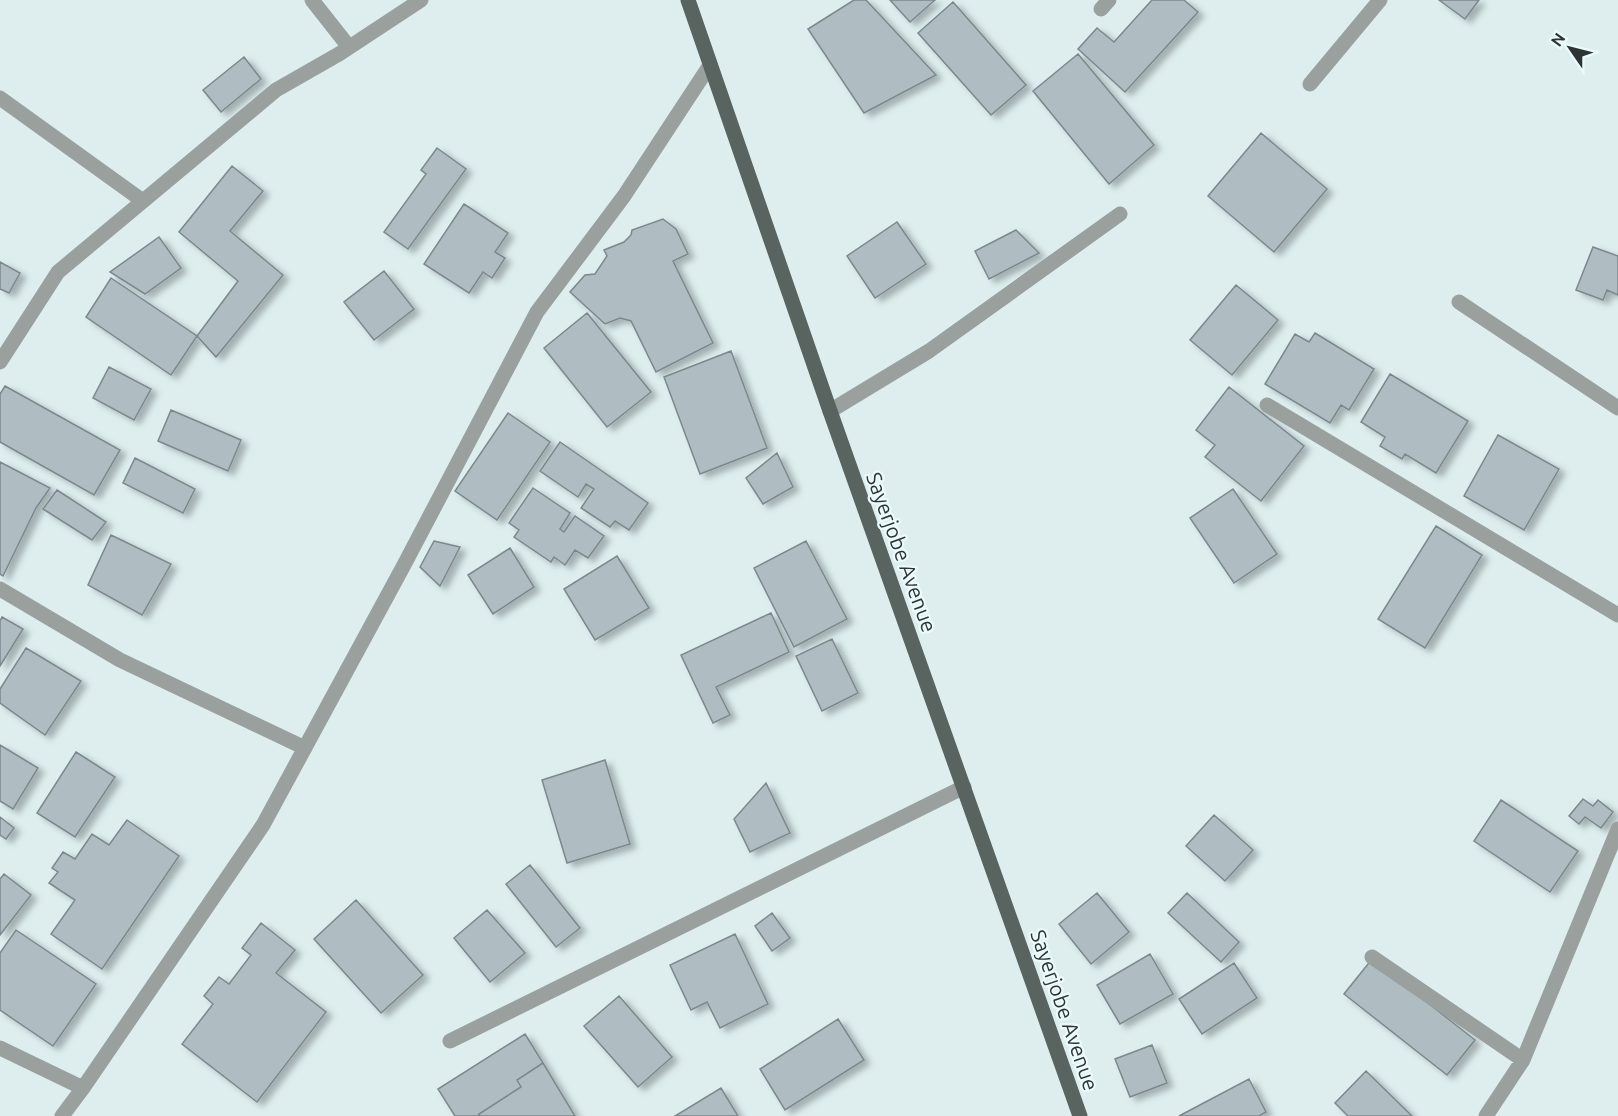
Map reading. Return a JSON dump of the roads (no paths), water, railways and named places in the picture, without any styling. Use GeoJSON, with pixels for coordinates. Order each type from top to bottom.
{"type":"FeatureCollection","features":[{"type":"Feature","properties":{"kind":"main road","name":"Sayerjobe Avenue"},"geometry":{"type":"LineString","coordinates":[[688,0],[830,411],[1080,1116]]}},
{"type":"Feature","properties":{"kind":"street"},"geometry":{"type":"LineString","coordinates":[[312,0],[349,47]]}},
{"type":"Feature","properties":{"kind":"street"},"geometry":{"type":"LineString","coordinates":[[0,362],[58,272],[276,90],[349,47],[421,0]]}},
{"type":"Feature","properties":{"kind":"street"},"geometry":{"type":"LineString","coordinates":[[1310,84],[1380,0]]}},
{"type":"Feature","properties":{"kind":"street"},"geometry":{"type":"LineString","coordinates":[[62,1116],[263,825],[405,565],[537,312],[624,196],[710,65]]}},
{"type":"Feature","properties":{"kind":"street"},"geometry":{"type":"LineString","coordinates":[[0,98],[143,201]]}},
{"type":"Feature","properties":{"kind":"street"},"geometry":{"type":"LineString","coordinates":[[830,411],[929,351],[1120,214]]}},
{"type":"Feature","properties":{"kind":"street"},"geometry":{"type":"LineString","coordinates":[[1459,302],[1618,408]]}},
{"type":"Feature","properties":{"kind":"street"},"geometry":{"type":"LineString","coordinates":[[1268,405],[1618,615]]}},
{"type":"Feature","properties":{"kind":"street"},"geometry":{"type":"LineString","coordinates":[[0,589],[120,660],[304,748]]}},
{"type":"Feature","properties":{"kind":"street"},"geometry":{"type":"LineString","coordinates":[[450,1041],[964,787]]}},
{"type":"Feature","properties":{"kind":"street"},"geometry":{"type":"LineString","coordinates":[[1486,1116],[1523,1060],[1618,829]]}},
{"type":"Feature","properties":{"kind":"street"},"geometry":{"type":"LineString","coordinates":[[1372,957],[1523,1060]]}},
{"type":"Feature","properties":{"kind":"street"},"geometry":{"type":"LineString","coordinates":[[0,1048],[83,1088]]}}]}
